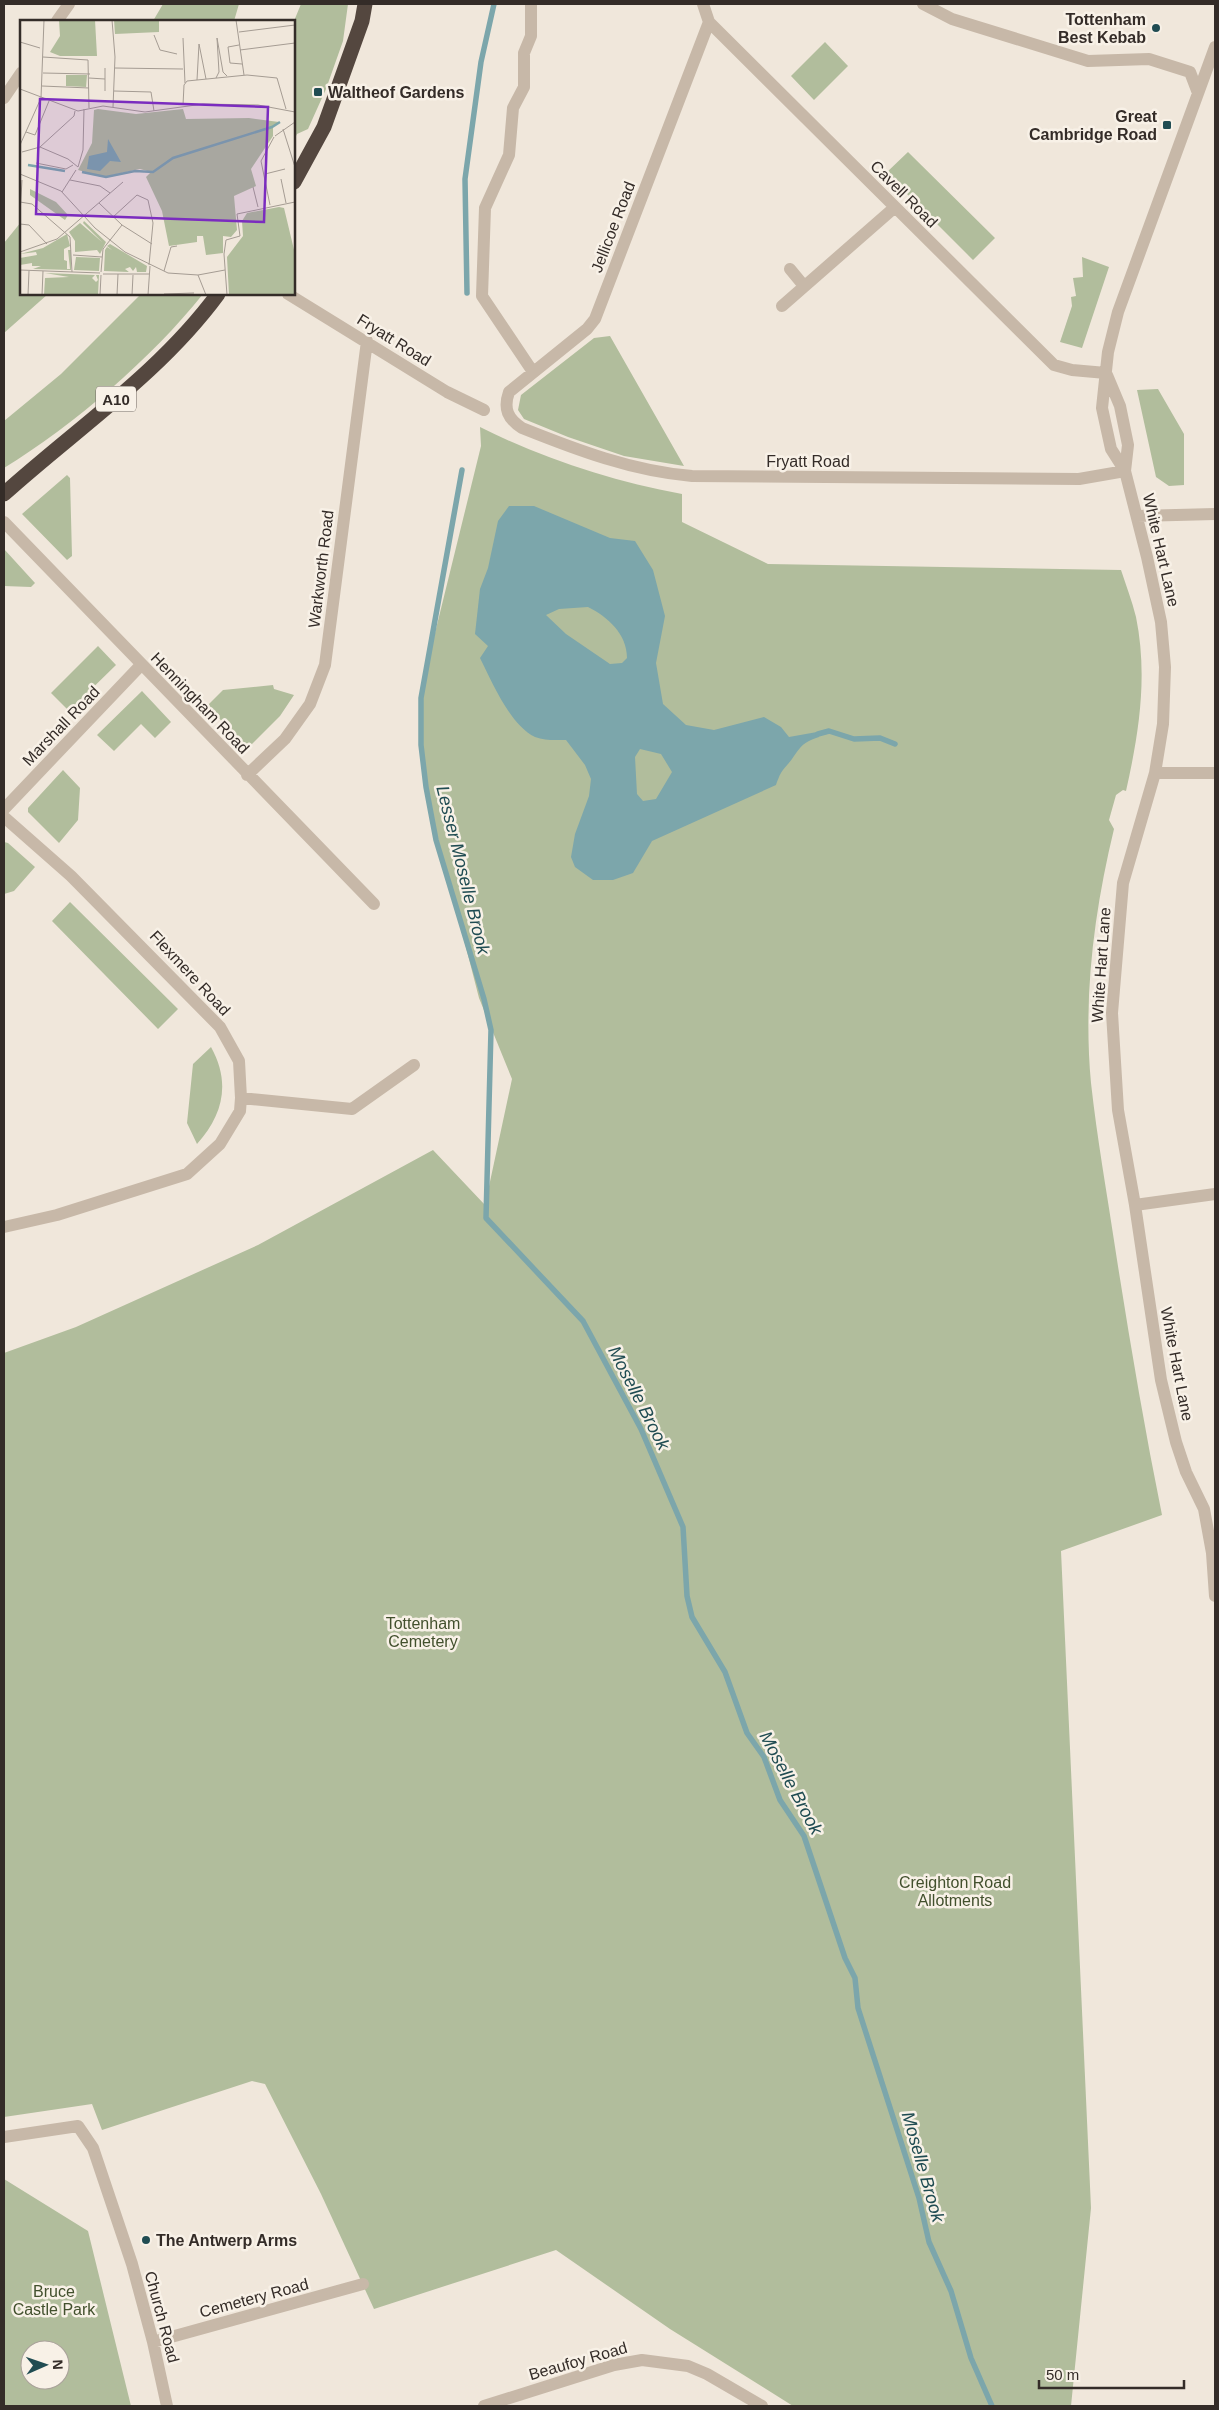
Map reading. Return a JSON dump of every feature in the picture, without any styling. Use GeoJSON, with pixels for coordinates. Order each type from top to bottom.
{"type":"FeatureCollection","features":[{"type":"Feature","properties":{"kind":"highway"},"geometry":{"type":"LineString","coordinates":[[295,180],[324,127],[362,21],[365,4]]}},
{"type":"Feature","properties":{"kind":"highway","name":"A10"},"geometry":{"type":"LineString","coordinates":[[4,494],[156,362],[204,312],[217,295]]}},
{"type":"Feature","properties":{"kind":"street"},"geometry":{"type":"LineString","coordinates":[[58,20],[69,4]]}},
{"type":"Feature","properties":{"kind":"street"},"geometry":{"type":"LineString","coordinates":[[531,4],[531,36],[524,53],[524,87],[513,108],[508,154],[485,208],[482,296],[533,372]]}},
{"type":"Feature","properties":{"kind":"street","name":"Cavell Road"},"geometry":{"type":"LineString","coordinates":[[703,4],[709,22],[1054,365],[1072,370],[1106,373]]}},
{"type":"Feature","properties":{"kind":"street"},"geometry":{"type":"LineString","coordinates":[[923,4],[952,19],[1088,61],[1149,59],[1190,72],[1198,93]]}},
{"type":"Feature","properties":{"kind":"street","name":"Jellicoe Road"},"geometry":{"type":"LineString","coordinates":[[506,411],[506,400],[509,392],[587,329],[595,319],[709,22]]}},
{"type":"Feature","properties":{"kind":"street","name":"White Hart Lane"},"geometry":{"type":"LineString","coordinates":[[1215,47],[1118,312],[1108,352],[1102,408],[1111,449],[1125,471],[1137,516],[1161,622],[1165,667],[1163,724],[1155,773],[1123,883],[1112,1014],[1118,1110],[1135,1205],[1161,1380],[1176,1442],[1186,1472],[1210,1509],[1215,1596]]}},
{"type":"Feature","properties":{"kind":"street"},"geometry":{"type":"LineString","coordinates":[[4,98],[20,74]]}},
{"type":"Feature","properties":{"kind":"street"},"geometry":{"type":"LineString","coordinates":[[782,306],[894,208]]}},
{"type":"Feature","properties":{"kind":"street"},"geometry":{"type":"LineString","coordinates":[[790,269],[804,286]]}},
{"type":"Feature","properties":{"kind":"street","name":"Fryatt Road"},"geometry":{"type":"LineString","coordinates":[[290,295],[447,392],[484,410]]}},
{"type":"Feature","properties":{"kind":"street","name":"Warkworth Road"},"geometry":{"type":"LineString","coordinates":[[247,775],[285,739],[310,704],[325,665],[367,342]]}},
{"type":"Feature","properties":{"kind":"street","name":"White Hart Lane"},"geometry":{"type":"LineString","coordinates":[[1106,373],[1120,406],[1128,444],[1125,471]]}},
{"type":"Feature","properties":{"kind":"street","name":"Fryatt Road"},"geometry":{"type":"LineString","coordinates":[[506,411],[512,422],[522,428],[622,464],[672,474],[721,477],[1079,479],[1125,471]]}},
{"type":"Feature","properties":{"kind":"street"},"geometry":{"type":"LineString","coordinates":[[1137,516],[1215,514]]}},
{"type":"Feature","properties":{"kind":"street","name":"Henningham Road"},"geometry":{"type":"LineString","coordinates":[[4,522],[141,666],[374,904]]}},
{"type":"Feature","properties":{"kind":"street","name":"Marshall Road"},"geometry":{"type":"LineString","coordinates":[[4,809],[141,666]]}},
{"type":"Feature","properties":{"kind":"street"},"geometry":{"type":"LineString","coordinates":[[1155,773],[1215,773]]}},
{"type":"Feature","properties":{"kind":"street","name":"Flexmere Road"},"geometry":{"type":"LineString","coordinates":[[4,818],[71,876],[220,1027],[239,1061],[241,1098],[240,1111],[220,1144],[187,1174],[57,1215],[4,1227]]}},
{"type":"Feature","properties":{"kind":"street"},"geometry":{"type":"LineString","coordinates":[[241,1098],[352,1109],[414,1065]]}},
{"type":"Feature","properties":{"kind":"street"},"geometry":{"type":"LineString","coordinates":[[1135,1205],[1215,1194]]}},
{"type":"Feature","properties":{"kind":"street","name":"Church Road"},"geometry":{"type":"LineString","coordinates":[[4,2137],[78,2126],[92,2148],[132,2264],[168,2406]]}},
{"type":"Feature","properties":{"kind":"street","name":"Cemetery Road"},"geometry":{"type":"LineString","coordinates":[[153,2342],[363,2284]]}},
{"type":"Feature","properties":{"kind":"street","name":"Beaufoy Road"},"geometry":{"type":"LineString","coordinates":[[484,2406],[504,2403],[614,2365],[642,2360],[688,2366],[707,2374],[762,2406]]}},
{"type":"Feature","properties":{"kind":"green space"},"geometry":{"type":"Polygon","coordinates":[[[163,4],[239,4],[234,20],[154,20],[163,4]]]}},
{"type":"Feature","properties":{"kind":"green space"},"geometry":{"type":"Polygon","coordinates":[[[301,4],[348,4],[343,41],[326,89],[308,129],[297,134],[295,138],[295,20],[301,4]]]}},
{"type":"Feature","properties":{"kind":"green space"},"geometry":{"type":"Polygon","coordinates":[[[825,42],[848,66],[814,100],[791,76],[825,42]]]}},
{"type":"Feature","properties":{"kind":"green space"},"geometry":{"type":"Polygon","coordinates":[[[908,152],[995,238],[973,260],[886,173],[908,152]]]}},
{"type":"Feature","properties":{"kind":"green space"},"geometry":{"type":"Polygon","coordinates":[[[20,223],[20,295],[47,295],[4,333],[4,243],[20,223]]]}},
{"type":"Feature","properties":{"kind":"green space"},"geometry":{"type":"Polygon","coordinates":[[[1082,257],[1109,267],[1082,348],[1060,342],[1072,306],[1071,297],[1076,296],[1073,278],[1083,277],[1082,257]]]}},
{"type":"Feature","properties":{"kind":"green space"},"geometry":{"type":"Polygon","coordinates":[[[140,295],[202,295],[160,342],[111,389],[57,432],[4,468],[4,421],[61,374],[140,295]]]}},
{"type":"Feature","properties":{"kind":"green space"},"geometry":{"type":"Polygon","coordinates":[[[610,336],[684,466],[624,456],[568,437],[524,419],[518,410],[521,395],[594,338],[610,336]]]}},
{"type":"Feature","properties":{"kind":"green space"},"geometry":{"type":"Polygon","coordinates":[[[1158,389],[1184,434],[1184,485],[1169,486],[1156,477],[1137,390],[1158,389]]]}},
{"type":"Feature","properties":{"kind":"green space","name":"Tottenham Cemetery"},"geometry":{"type":"Polygon","coordinates":[[[480,427],[504,439],[579,468],[630,483],[682,494],[682,522],[768,564],[1121,570],[1133,605],[1140,639],[1142,683],[1138,726],[1126,791],[1123,790],[1116,795],[1109,820],[1114,829],[1101,892],[1092,955],[1088,1019],[1089,1051],[1096,1124],[1120,1281],[1162,1515],[1061,1551],[1091,2208],[1071,2406],[793,2406],[670,2329],[556,2250],[374,2309],[321,2194],[265,2084],[252,2081],[102,2130],[92,2104],[4,2117],[4,1353],[76,1327],[258,1245],[433,1150],[485,1205],[512,1079],[479,998],[425,788],[419,698],[481,446],[480,427]]]}},
{"type":"Feature","properties":{"kind":"green space"},"geometry":{"type":"Polygon","coordinates":[[[67,475],[70,478],[72,556],[67,560],[22,514],[67,475]]]}},
{"type":"Feature","properties":{"kind":"green space"},"geometry":{"type":"Polygon","coordinates":[[[4,549],[35,583],[31,587],[4,586],[4,549]]]}},
{"type":"Feature","properties":{"kind":"green space"},"geometry":{"type":"Polygon","coordinates":[[[98,646],[116,665],[69,711],[51,693],[98,646]]]}},
{"type":"Feature","properties":{"kind":"green space"},"geometry":{"type":"Polygon","coordinates":[[[273,685],[274,689],[294,695],[280,716],[248,748],[207,706],[223,690],[273,685]]]}},
{"type":"Feature","properties":{"kind":"green space"},"geometry":{"type":"Polygon","coordinates":[[[142,691],[171,722],[155,738],[141,724],[114,751],[97,735],[142,691]]]}},
{"type":"Feature","properties":{"kind":"green space"},"geometry":{"type":"Polygon","coordinates":[[[63,770],[80,788],[78,820],[59,843],[28,812],[28,808],[63,770]]]}},
{"type":"Feature","properties":{"kind":"green space"},"geometry":{"type":"Polygon","coordinates":[[[4,842],[8,843],[35,867],[14,891],[4,894],[4,842]]]}},
{"type":"Feature","properties":{"kind":"green space"},"geometry":{"type":"Polygon","coordinates":[[[70,902],[178,1009],[158,1029],[52,921],[70,902]]]}},
{"type":"Feature","properties":{"kind":"green space"},"geometry":{"type":"Polygon","coordinates":[[[211,1047],[221,1073],[221,1098],[213,1122],[197,1144],[187,1123],[193,1064],[211,1047]]]}},
{"type":"Feature","properties":{"kind":"green space","name":"Bruce Castle Park"},"geometry":{"type":"Polygon","coordinates":[[[4,2179],[88,2231],[131,2406],[4,2406],[4,2179]]]}},
{"type":"Feature","properties":{"kind":"water"},"geometry":{"type":"Polygon","coordinates":[[[509,506],[534,506],[610,538],[635,541],[653,570],[665,616],[656,663],[663,704],[686,725],[714,730],[764,717],[781,727],[789,737],[817,732],[819,737],[800,747],[781,772],[776,785],[652,841],[633,873],[613,880],[593,880],[575,867],[571,857],[575,834],[589,796],[591,779],[585,765],[566,740],[547,740],[535,737],[518,723],[503,702],[480,658],[488,646],[475,634],[480,589],[488,568],[498,521],[509,506]],[[588,607],[559,609],[546,615],[566,634],[610,664],[622,663],[627,658],[624,641],[620,634],[609,621],[588,607]],[[640,749],[635,757],[637,794],[643,801],[656,799],[672,772],[661,754],[640,749]]]}},
{"type":"Feature","properties":{"kind":"waterway","name":"Lesser Moselle Brook"},"geometry":{"type":"LineString","coordinates":[[467,293],[465,179],[481,62],[494,4]]}},
{"type":"Feature","properties":{"kind":"waterway","name":"Moselle Brook"},"geometry":{"type":"LineString","coordinates":[[462,470],[421,698],[421,745],[426,787],[436,840],[484,999],[491,1030],[486,1218],[583,1321],[641,1429],[683,1527],[687,1596],[692,1617],[725,1672],[747,1733],[764,1757],[780,1800],[804,1836],[845,1958],[855,1978],[858,2008],[919,2198],[929,2242],[951,2291],[971,2358],[992,2406]]}},
{"type":"Feature","properties":{"kind":"waterway"},"geometry":{"type":"LineString","coordinates":[[818,734],[829,731],[854,739],[880,738],[895,744]]}},
{"type":"Feature","properties":{"kind":"place","name":"Tottenham Best Kebab"},"geometry":{"type":"Point","coordinates":[1156,28]}},
{"type":"Feature","properties":{"kind":"place","name":"Waltheof Gardens"},"geometry":{"type":"Point","coordinates":[318,92]}},
{"type":"Feature","properties":{"kind":"place","name":"Great Cambridge Road"},"geometry":{"type":"Point","coordinates":[1167,125]}},
{"type":"Feature","properties":{"kind":"place","name":"The Antwerp Arms"},"geometry":{"type":"Point","coordinates":[146,2240]}},
{"type":"Feature","properties":{"kind":"park label","name":"Creighton Road Allotments"},"geometry":{"type":"Point","coordinates":[955,1891]}}]}
